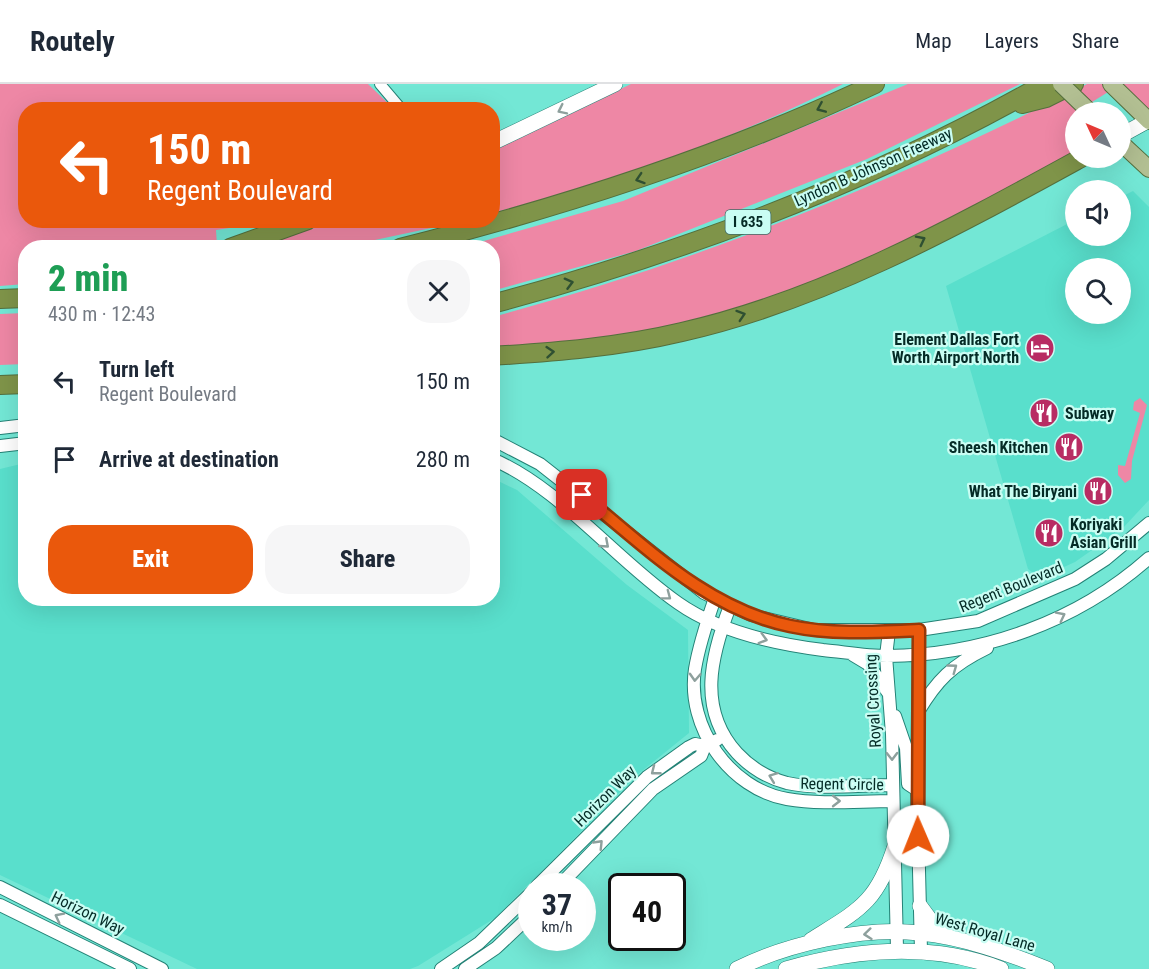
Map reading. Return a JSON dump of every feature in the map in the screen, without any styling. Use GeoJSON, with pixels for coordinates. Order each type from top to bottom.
{"type":"FeatureCollection","features":[{"type":"Feature","properties":{"kind":"highway"},"geometry":{"type":"LineString","coordinates":[[500,222],[654,174],[775,129],[875,84]]}},
{"type":"Feature","properties":{"kind":"highway","name":"Lyndon B Johnson Freeway"},"geometry":{"type":"LineString","coordinates":[[500,302],[589,278],[748,222],[904,156],[994,112],[1044,84]]}},
{"type":"Feature","properties":{"kind":"highway"},"geometry":{"type":"LineString","coordinates":[[994,112],[1046,98],[1074,84]]}},
{"type":"Feature","properties":{"kind":"highway"},"geometry":{"type":"LineString","coordinates":[[500,355],[633,342],[682,332],[740,316],[831,282],[881,260],[1065,166]]}},
{"type":"Feature","properties":{"kind":"highway"},"geometry":{"type":"LineString","coordinates":[[252,240],[286,228]]}},
{"type":"Feature","properties":{"kind":"highway"},"geometry":{"type":"LineString","coordinates":[[431,240],[476,228]]}},
{"type":"Feature","properties":{"kind":"highway"},"geometry":{"type":"LineString","coordinates":[[0,299],[18,298]]}},
{"type":"Feature","properties":{"kind":"highway"},"geometry":{"type":"LineString","coordinates":[[0,385],[18,384]]}},
{"type":"Feature","properties":{"kind":"main road"},"geometry":{"type":"LineString","coordinates":[[500,139],[615,84]]}},
{"type":"Feature","properties":{"kind":"main road"},"geometry":{"type":"LineString","coordinates":[[1061,84],[1080,102]]}},
{"type":"Feature","properties":{"kind":"main road"},"geometry":{"type":"LineString","coordinates":[[1112,84],[1149,121],[1131,130]]}},
{"type":"Feature","properties":{"kind":"main road"},"geometry":{"type":"LineString","coordinates":[[1131,152],[1149,169]]}},
{"type":"Feature","properties":{"kind":"main road"},"geometry":{"type":"LineString","coordinates":[[804,945],[850,916],[875,894],[888,870],[896,846]]}},
{"type":"Feature","properties":{"kind":"main road"},"geometry":{"type":"LineString","coordinates":[[920,906],[937,929],[955,939]]}},
{"type":"Feature","properties":{"kind":"main road","name":"West Royal Lane"},"geometry":{"type":"LineString","coordinates":[[737,969],[804,945],[896,932],[920,933],[955,939],[1047,969]]}},
{"type":"Feature","properties":{"kind":"main road","name":"West Royal Lane"},"geometry":{"type":"LineString","coordinates":[[786,969],[851,955],[897,949],[921,951],[1001,969]]}},
{"type":"Feature","properties":{"kind":"street"},"geometry":{"type":"LineString","coordinates":[[387,86],[397,102]]}},
{"type":"Feature","properties":{"kind":"street"},"geometry":{"type":"LineString","coordinates":[[0,428],[18,426]]}},
{"type":"Feature","properties":{"kind":"street","name":"Regent Boulevard"},"geometry":{"type":"LineString","coordinates":[[500,443],[540,464],[688,582],[730,606],[798,628],[889,632],[969,623],[1053,590],[1106,559],[1149,523]]}},
{"type":"Feature","properties":{"kind":"street"},"geometry":{"type":"LineString","coordinates":[[0,446],[18,444]]}},
{"type":"Feature","properties":{"kind":"street"},"geometry":{"type":"LineString","coordinates":[[500,463],[528,478],[642,577],[680,605],[708,620],[778,643],[886,656],[969,647],[1007,638],[1056,619],[1107,592],[1149,558]]}},
{"type":"Feature","properties":{"kind":"street","name":"Regent Circle"},"geometry":{"type":"LineString","coordinates":[[715,598],[694,681],[700,721],[708,745],[740,777],[764,792],[807,801],[893,801]]}},
{"type":"Feature","properties":{"kind":"street","name":"Regent Circle"},"geometry":{"type":"LineString","coordinates":[[730,606],[723,625],[710,682],[714,715],[724,735],[744,760],[765,775],[787,783],[813,786],[893,785]]}},
{"type":"Feature","properties":{"kind":"street"},"geometry":{"type":"LineString","coordinates":[[919,630],[917,790],[921,951]]}},
{"type":"Feature","properties":{"kind":"street","name":"Royal Crossing"},"geometry":{"type":"LineString","coordinates":[[889,632],[886,656],[896,846],[897,949]]}},
{"type":"Feature","properties":{"kind":"street"},"geometry":{"type":"LineString","coordinates":[[917,714],[935,684],[948,671],[1007,638]]}},
{"type":"Feature","properties":{"kind":"street"},"geometry":{"type":"LineString","coordinates":[[849,653],[867,664],[890,699],[906,748],[908,784],[917,790]]}},
{"type":"Feature","properties":{"kind":"street","name":"Horizon Way"},"geometry":{"type":"LineString","coordinates":[[572,873],[653,789],[701,756],[708,745],[724,735]]}},
{"type":"Feature","properties":{"kind":"street","name":"Horizon Way"},"geometry":{"type":"LineString","coordinates":[[551,872],[647,777],[689,747],[695,744],[708,745]]}},
{"type":"Feature","properties":{"kind":"street"},"geometry":{"type":"LineString","coordinates":[[807,801],[813,786]]}},
{"type":"Feature","properties":{"kind":"street","name":"Horizon Way"},"geometry":{"type":"LineString","coordinates":[[0,888],[162,969]]}},
{"type":"Feature","properties":{"kind":"street","name":"Horizon Way"},"geometry":{"type":"LineString","coordinates":[[0,905],[130,969]]}},
{"type":"Feature","properties":{"kind":"street"},"geometry":{"type":"LineString","coordinates":[[441,969],[479,943],[518,906]]}},
{"type":"Feature","properties":{"kind":"street"},"geometry":{"type":"LineString","coordinates":[[465,969],[518,926]]}},
{"type":"Feature","properties":{"kind":"street"},"geometry":{"type":"LineString","coordinates":[[111,943],[111,959]]}},
{"type":"Feature","properties":{"kind":"street"},"geometry":{"type":"LineString","coordinates":[[479,943],[486,954]]}},
{"type":"Feature","properties":{"kind":"street"},"geometry":{"type":"LineString","coordinates":[[111,959],[124,949]]}},
{"type":"Feature","properties":{"kind":"shaded area"},"geometry":{"type":"Polygon","coordinates":[[[0,84],[368,84],[387,102],[18,102],[18,228],[229,228],[216,230],[217,240],[18,240],[18,285],[0,286],[0,84]]]}},
{"type":"Feature","properties":{"kind":"shaded area"},"geometry":{"type":"Polygon","coordinates":[[[631,84],[843,84],[759,123],[671,158],[582,188],[500,211],[500,147],[631,84]]]}},
{"type":"Feature","properties":{"kind":"shaded area"},"geometry":{"type":"Polygon","coordinates":[[[908,84],[1020,84],[867,159],[636,251],[500,289],[500,240],[487,240],[623,201],[908,84]]]}},
{"type":"Feature","properties":{"kind":"shaded area"},"geometry":{"type":"Polygon","coordinates":[[[1087,84],[1121,84],[1092,102],[1065,102],[1065,159],[928,229],[829,276],[725,314],[672,328],[605,339],[500,349],[500,315],[569,295],[721,245],[943,154],[1087,84]]]}},
{"type":"Feature","properties":{"kind":"shaded area"},"geometry":{"type":"Polygon","coordinates":[[[1123,84],[1149,84],[1149,109],[1148,109],[1123,84]]]}},
{"type":"Feature","properties":{"kind":"shaded area"},"geometry":{"type":"Polygon","coordinates":[[[1133,191],[1149,207],[1149,500],[1122,529],[1075,562],[1040,578],[1028,569],[946,286],[1065,225],[1065,246],[1131,246],[1131,192],[1133,191]]]}},
{"type":"Feature","properties":{"kind":"shaded area"},"geometry":{"type":"Polygon","coordinates":[[[314,228],[431,228],[375,240],[275,240],[314,228]]]}},
{"type":"Feature","properties":{"kind":"shaded area"},"geometry":{"type":"Polygon","coordinates":[[[18,313],[18,364],[0,365],[0,314],[18,313]]]}},
{"type":"Feature","properties":{"kind":"shaded area"},"geometry":{"type":"Polygon","coordinates":[[[1140,398],[1147,405],[1132,461],[1131,479],[1125,483],[1118,475],[1118,465],[1125,466],[1140,413],[1133,410],[1134,402],[1140,398]]]}},
{"type":"Feature","properties":{"kind":"shaded area"},"geometry":{"type":"Polygon","coordinates":[[[18,465],[18,606],[500,606],[500,482],[517,490],[627,585],[688,630],[689,733],[637,775],[540,873],[518,873],[518,895],[495,918],[410,969],[197,969],[0,875],[0,469],[18,465]]]}},
{"type":"Feature","properties":{"kind":"place","name":"Element Dallas Fort Worth Airport North"},"geometry":{"type":"Point","coordinates":[1040,348]}},
{"type":"Feature","properties":{"kind":"place","name":"Subway"},"geometry":{"type":"Point","coordinates":[1044,413]}},
{"type":"Feature","properties":{"kind":"place","name":"Sheesh Kitchen"},"geometry":{"type":"Point","coordinates":[1069,447]}},
{"type":"Feature","properties":{"kind":"place","name":"What The Biryani"},"geometry":{"type":"Point","coordinates":[1098,491]}},
{"type":"Feature","properties":{"kind":"place","name":"Koriyaki Asian Grill"},"geometry":{"type":"Point","coordinates":[1049,533]}},
{"type":"Feature","properties":{"kind":"route"},"geometry":{"type":"LineString","coordinates":[[582,495],[688,582],[751,615],[814,630],[865,632],[919,630],[917,654],[918,836]]}}]}
